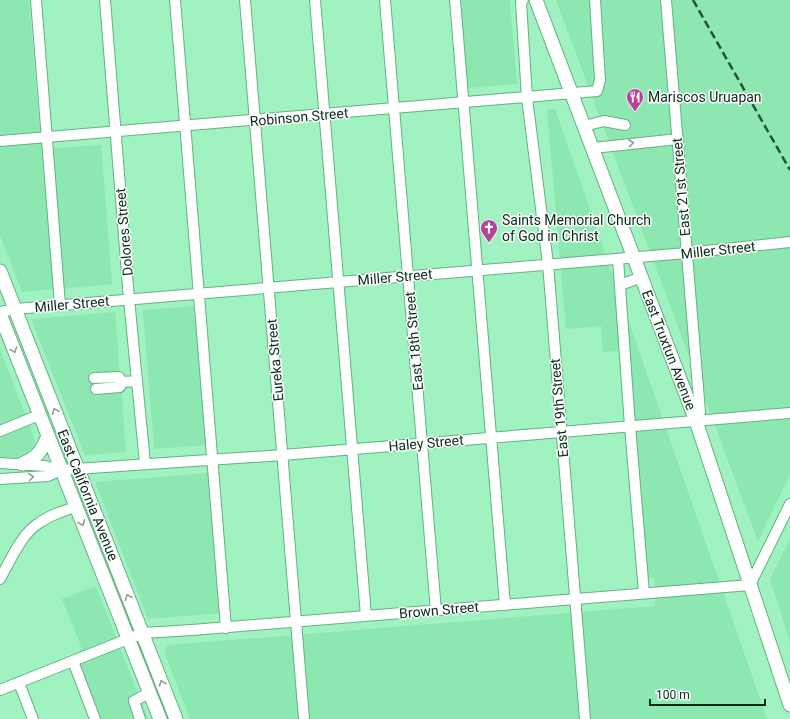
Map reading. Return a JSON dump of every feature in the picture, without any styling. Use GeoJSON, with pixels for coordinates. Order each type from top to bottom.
{"type":"FeatureCollection","features":[{"type":"Feature","properties":{"kind":"main road","name":"East Truxtun Avenue"},"geometry":{"type":"LineString","coordinates":[[536,0],[696,421],[790,703]]}},
{"type":"Feature","properties":{"kind":"main road","name":"East California Avenue"},"geometry":{"type":"LineString","coordinates":[[0,271],[176,719]]}},
{"type":"Feature","properties":{"kind":"main road","name":"East California Avenue"},"geometry":{"type":"LineString","coordinates":[[0,313],[158,715]]}},
{"type":"Feature","properties":{"kind":"main road"},"geometry":{"type":"LineString","coordinates":[[22,464],[39,454],[48,436]]}},
{"type":"Feature","properties":{"kind":"street"},"geometry":{"type":"LineString","coordinates":[[36,0],[60,305]]}},
{"type":"Feature","properties":{"kind":"street","name":"Dolores Street"},"geometry":{"type":"LineString","coordinates":[[105,0],[129,299],[145,463]]}},
{"type":"Feature","properties":{"kind":"street"},"geometry":{"type":"LineString","coordinates":[[175,0],[211,459],[226,628]]}},
{"type":"Feature","properties":{"kind":"street","name":"Eureka Street"},"geometry":{"type":"LineString","coordinates":[[245,0],[304,719]]}},
{"type":"Feature","properties":{"kind":"street"},"geometry":{"type":"LineString","coordinates":[[315,0],[366,616]]}},
{"type":"Feature","properties":{"kind":"street","name":"East 18th Street"},"geometry":{"type":"LineString","coordinates":[[386,0],[436,610]]}},
{"type":"Feature","properties":{"kind":"street"},"geometry":{"type":"LineString","coordinates":[[455,0],[505,605]]}},
{"type":"Feature","properties":{"kind":"street","name":"East 19th Street"},"geometry":{"type":"LineString","coordinates":[[523,0],[521,2],[528,98],[548,264],[585,719]]}},
{"type":"Feature","properties":{"kind":"street","name":"Robinson Street"},"geometry":{"type":"LineString","coordinates":[[0,141],[528,98],[597,91],[600,80],[595,0]]}},
{"type":"Feature","properties":{"kind":"street","name":"East 21st Street"},"geometry":{"type":"LineString","coordinates":[[666,0],[700,412],[696,421]]}},
{"type":"Feature","properties":{"kind":"street"},"geometry":{"type":"LineString","coordinates":[[584,126],[604,121],[624,125]]}},
{"type":"Feature","properties":{"kind":"street"},"geometry":{"type":"LineString","coordinates":[[593,148],[678,139]]}},
{"type":"Feature","properties":{"kind":"street","name":"Miller Street"},"geometry":{"type":"LineString","coordinates":[[0,313],[15,309],[618,259],[790,242]]}},
{"type":"Feature","properties":{"kind":"street"},"geometry":{"type":"LineString","coordinates":[[618,259],[644,593]]}},
{"type":"Feature","properties":{"kind":"street"},"geometry":{"type":"LineString","coordinates":[[620,285],[642,277]]}},
{"type":"Feature","properties":{"kind":"street"},"geometry":{"type":"LineString","coordinates":[[94,378],[119,376],[122,382]]}},
{"type":"Feature","properties":{"kind":"street"},"geometry":{"type":"LineString","coordinates":[[122,382],[137,381]]}},
{"type":"Feature","properties":{"kind":"street"},"geometry":{"type":"LineString","coordinates":[[96,389],[120,387],[122,382]]}},
{"type":"Feature","properties":{"kind":"street","name":"Haley Street"},"geometry":{"type":"LineString","coordinates":[[61,470],[145,463],[282,455],[790,412]]}},
{"type":"Feature","properties":{"kind":"street"},"geometry":{"type":"LineString","coordinates":[[0,431],[39,415]]}},
{"type":"Feature","properties":{"kind":"street"},"geometry":{"type":"LineString","coordinates":[[0,463],[44,466],[61,470]]}},
{"type":"Feature","properties":{"kind":"street"},"geometry":{"type":"LineString","coordinates":[[0,479],[48,476],[61,470]]}},
{"type":"Feature","properties":{"kind":"street"},"geometry":{"type":"LineString","coordinates":[[750,585],[790,504]]}},
{"type":"Feature","properties":{"kind":"street"},"geometry":{"type":"LineString","coordinates":[[0,579],[24,538],[31,529],[50,516],[76,507]]}},
{"type":"Feature","properties":{"kind":"street","name":"Brown Street"},"geometry":{"type":"LineString","coordinates":[[0,690],[143,633],[226,628],[750,585]]}},
{"type":"Feature","properties":{"kind":"street"},"geometry":{"type":"LineString","coordinates":[[73,662],[95,719]]}},
{"type":"Feature","properties":{"kind":"street"},"geometry":{"type":"LineString","coordinates":[[19,683],[33,719]]}},
{"type":"Feature","properties":{"kind":"street"},"geometry":{"type":"LineString","coordinates":[[149,693],[134,701],[140,718],[158,715]]}},
{"type":"Feature","properties":{"kind":"shaded area"},"geometry":{"type":"Polygon","coordinates":[[[0,0],[29,0],[39,122],[45,149],[101,145],[112,284],[22,292],[0,235],[0,0]]]}},
{"type":"Feature","properties":{"kind":"shaded area"},"geometry":{"type":"Polygon","coordinates":[[[457,0],[510,0],[517,84],[465,88],[457,0]]]}},
{"type":"Feature","properties":{"kind":"shaded area"},"geometry":{"type":"Polygon","coordinates":[[[556,0],[790,0],[790,475],[758,541],[556,0]]]}},
{"type":"Feature","properties":{"kind":"shaded area"},"geometry":{"type":"Polygon","coordinates":[[[547,109],[555,109],[767,719],[190,719],[165,654],[166,647],[170,645],[655,606],[654,578],[646,578],[620,351],[603,352],[601,326],[566,329],[547,109]]]}},
{"type":"Feature","properties":{"kind":"shaded area"},"geometry":{"type":"Polygon","coordinates":[[[195,306],[206,445],[154,449],[143,310],[195,306]]]}},
{"type":"Feature","properties":{"kind":"shaded area"},"geometry":{"type":"Polygon","coordinates":[[[115,312],[126,452],[85,455],[31,319],[115,312]]]}},
{"type":"Feature","properties":{"kind":"shaded area"},"geometry":{"type":"Polygon","coordinates":[[[0,349],[34,437],[35,443],[33,449],[30,454],[23,458],[0,457],[0,349]]]}},
{"type":"Feature","properties":{"kind":"shaded area"},"geometry":{"type":"Polygon","coordinates":[[[209,473],[221,613],[148,619],[95,482],[209,473]]]}},
{"type":"Feature","properties":{"kind":"shaded area"},"geometry":{"type":"Polygon","coordinates":[[[790,539],[790,642],[770,579],[790,539]]]}},
{"type":"Feature","properties":{"kind":"shaded area"},"geometry":{"type":"Polygon","coordinates":[[[96,586],[148,719],[100,719],[80,667],[81,646],[62,599],[96,586]]]}},
{"type":"Feature","properties":{"kind":"railway"},"geometry":{"type":"LineString","coordinates":[[693,0],[790,170]]}},
{"type":"Feature","properties":{"kind":"place","name":"Mariscos Uruapan"},"geometry":{"type":"Point","coordinates":[635,112]}},
{"type":"Feature","properties":{"kind":"place","name":"Saints Memorial Church of God in Christ"},"geometry":{"type":"Point","coordinates":[489,243]}}]}
